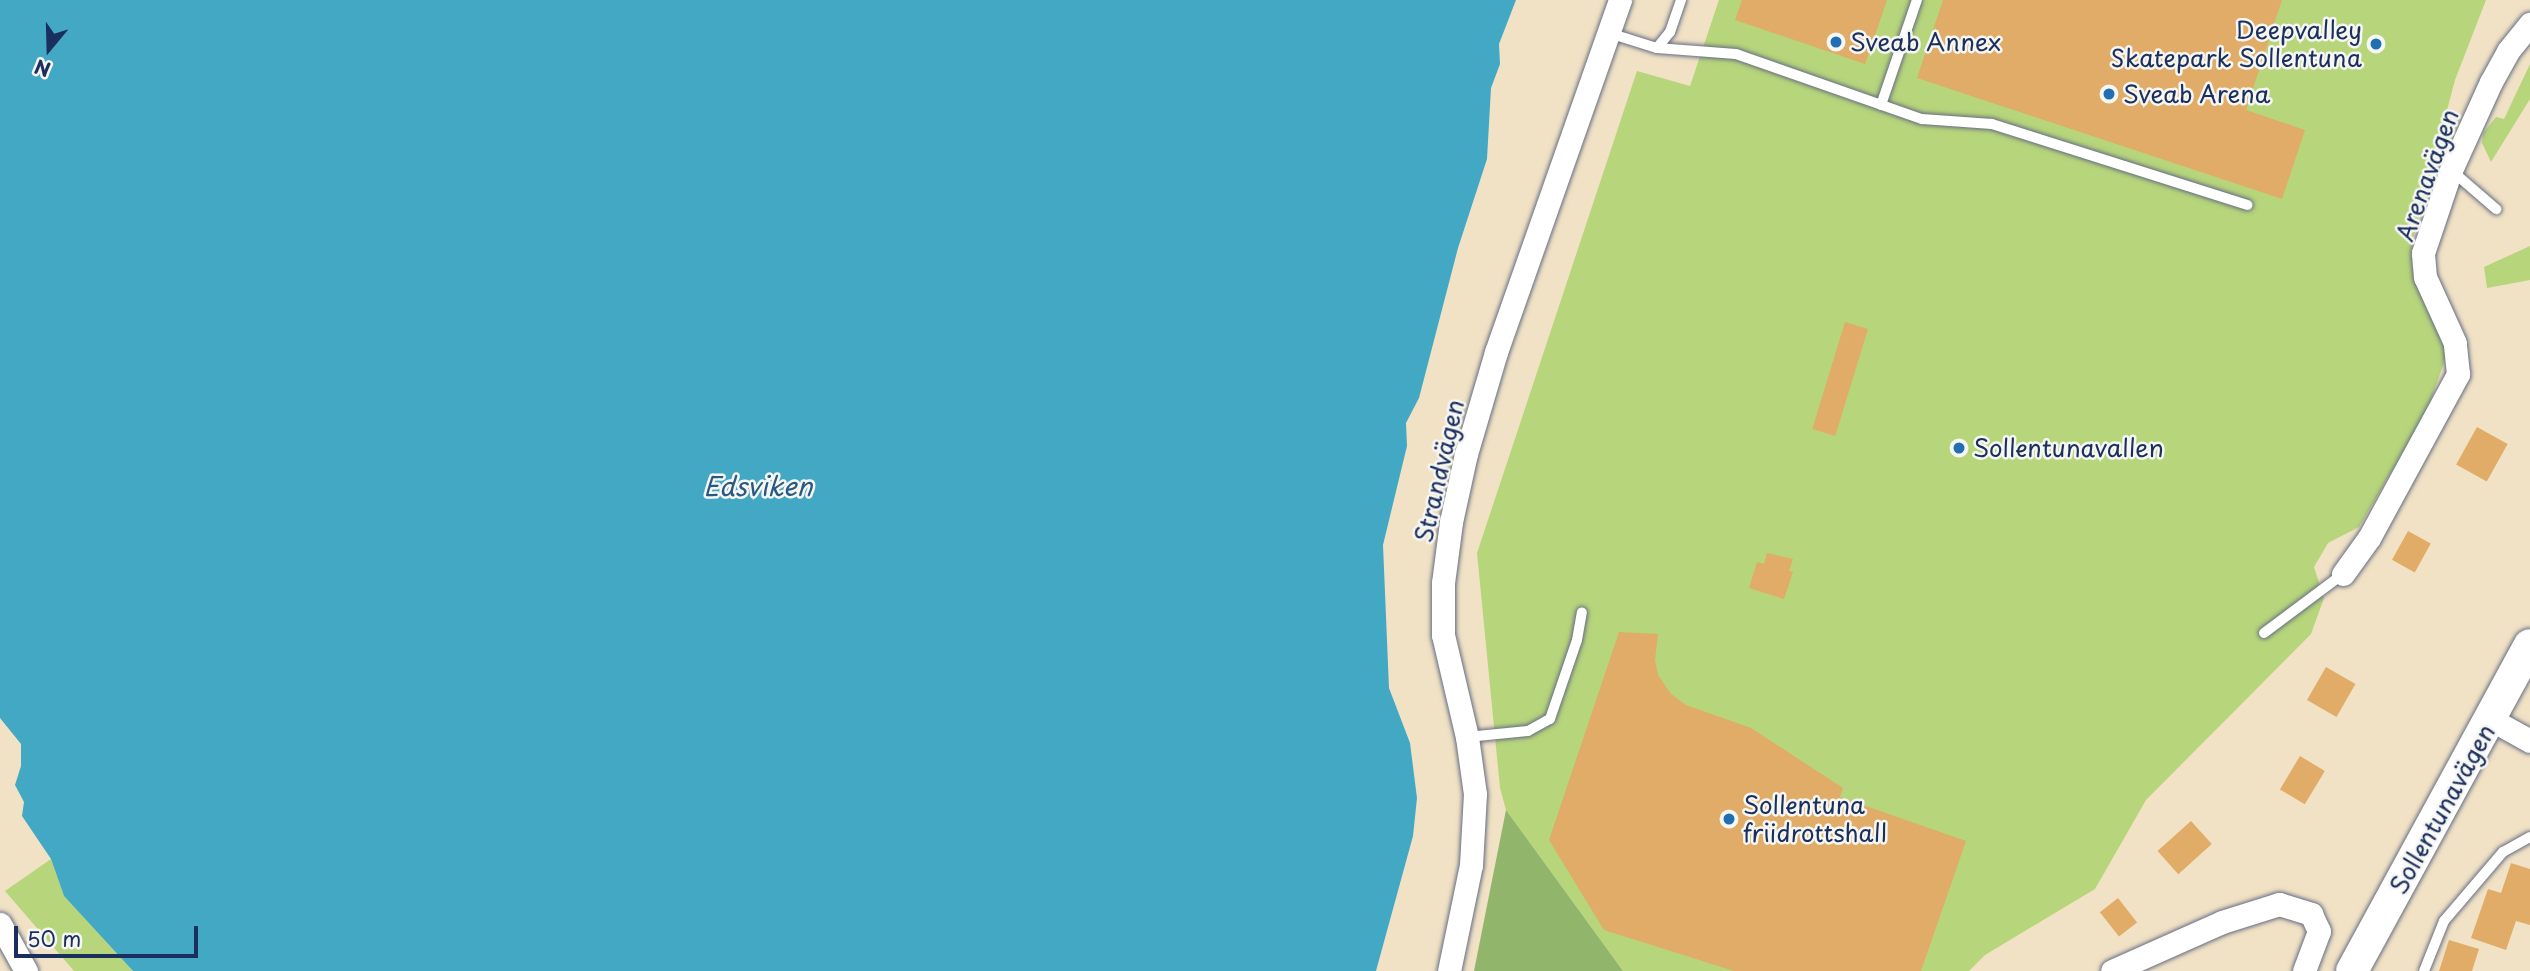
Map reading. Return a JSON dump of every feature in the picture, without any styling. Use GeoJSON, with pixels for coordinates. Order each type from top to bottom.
{"type":"FeatureCollection","features":[{"type":"Feature","properties":{"kind":"street","name":"Strandvägen"},"geometry":{"type":"LineString","coordinates":[[1449,971],[1471,865],[1475,794],[1467,737],[1443,635],[1443,583],[1451,522],[1466,454],[1496,352],[1620,0]]}},
{"type":"Feature","properties":{"kind":"street","name":"Arenavägen"},"geometry":{"type":"LineString","coordinates":[[2343,574],[2369,538],[2458,374],[2455,343],[2425,278],[2423,253],[2451,170],[2491,82],[2508,51],[2530,24]]}},
{"type":"Feature","properties":{"kind":"street","name":"Sollentunavägen"},"geometry":{"type":"LineString","coordinates":[[2351,971],[2492,720],[2530,645]]}},
{"type":"Feature","properties":{"kind":"street"},"geometry":{"type":"LineString","coordinates":[[2492,720],[2530,741]]}},
{"type":"Feature","properties":{"kind":"street"},"geometry":{"type":"LineString","coordinates":[[2112,971],[2222,922],[2280,904],[2311,914],[2319,931],[2304,971]]}},
{"type":"Feature","properties":{"kind":"street"},"geometry":{"type":"LineString","coordinates":[[0,924],[26,971]]}},
{"type":"Feature","properties":{"kind":"lane"},"geometry":{"type":"LineString","coordinates":[[1657,48],[1671,32],[1681,0]]}},
{"type":"Feature","properties":{"kind":"lane"},"geometry":{"type":"LineString","coordinates":[[1881,104],[1917,0]]}},
{"type":"Feature","properties":{"kind":"lane"},"geometry":{"type":"LineString","coordinates":[[1609,33],[1657,48],[1736,54],[1922,119],[1992,124],[2247,205]]}},
{"type":"Feature","properties":{"kind":"lane"},"geometry":{"type":"LineString","coordinates":[[2451,170],[2496,209]]}},
{"type":"Feature","properties":{"kind":"lane"},"geometry":{"type":"LineString","coordinates":[[2264,633],[2343,574]]}},
{"type":"Feature","properties":{"kind":"lane"},"geometry":{"type":"LineString","coordinates":[[1467,737],[1528,731],[1550,719],[1577,640],[1582,612]]}},
{"type":"Feature","properties":{"kind":"lane"},"geometry":{"type":"LineString","coordinates":[[2424,971],[2444,920],[2503,852],[2530,837]]}},
{"type":"Feature","properties":{"kind":"green space","name":"Sollentunavallen"},"geometry":{"type":"Polygon","coordinates":[[[1719,0],[2486,0],[2455,80],[2413,238],[2412,267],[2449,348],[2427,411],[2359,527],[2328,543],[2314,567],[2324,598],[2311,634],[2146,800],[2095,889],[1985,955],[1969,971],[1623,971],[1506,810],[1500,788],[1477,553],[1637,71],[1690,86],[1719,0]]]}},
{"type":"Feature","properties":{"kind":"green space"},"geometry":{"type":"Polygon","coordinates":[[[2530,64],[2530,99],[2491,162],[2482,143],[2483,133],[2496,117],[2504,119],[2530,64]]]}},
{"type":"Feature","properties":{"kind":"green space"},"geometry":{"type":"Polygon","coordinates":[[[2530,246],[2530,280],[2487,288],[2484,267],[2530,246]]]}},
{"type":"Feature","properties":{"kind":"green space"},"geometry":{"type":"Polygon","coordinates":[[[1506,810],[1623,971],[1474,971],[1506,810]]]}},
{"type":"Feature","properties":{"kind":"green space"},"geometry":{"type":"Polygon","coordinates":[[[51,859],[64,896],[133,971],[74,971],[5,891],[51,859]]]}},
{"type":"Feature","properties":{"kind":"water","name":"Edsviken"},"geometry":{"type":"Polygon","coordinates":[[[0,0],[1516,0],[1499,44],[1500,64],[1491,88],[1487,159],[1458,248],[1419,398],[1406,423],[1407,446],[1383,545],[1389,688],[1410,743],[1417,798],[1413,836],[1376,971],[133,971],[64,896],[51,859],[22,816],[24,802],[15,785],[21,766],[21,744],[0,718],[0,0]]]}},
{"type":"Feature","properties":{"kind":"building","name":"Sveab Annex"},"geometry":{"type":"Polygon","coordinates":[[[1742,0],[1887,0],[1865,64],[1735,20],[1742,0]]]}},
{"type":"Feature","properties":{"kind":"building","name":"Sveab Arena"},"geometry":{"type":"Polygon","coordinates":[[[1943,0],[2282,0],[2246,110],[2305,130],[2282,199],[1917,78],[1943,0]]]}},
{"type":"Feature","properties":{"kind":"building"},"geometry":{"type":"Polygon","coordinates":[[[1845,322],[1868,329],[1835,436],[1812,429],[1845,322]]]}},
{"type":"Feature","properties":{"kind":"building"},"geometry":{"type":"Polygon","coordinates":[[[2477,427],[2508,444],[2487,482],[2456,465],[2477,427]]]}},
{"type":"Feature","properties":{"kind":"building"},"geometry":{"type":"Polygon","coordinates":[[[2408,531],[2431,544],[2415,572],[2392,560],[2408,531]]]}},
{"type":"Feature","properties":{"kind":"building"},"geometry":{"type":"Polygon","coordinates":[[[1767,553],[1793,559],[1789,571],[1793,572],[1784,599],[1749,588],[1757,562],[1764,564],[1767,553]]]}},
{"type":"Feature","properties":{"kind":"building","name":"Sollentuna friidrottshall"},"geometry":{"type":"Polygon","coordinates":[[[1619,632],[1658,634],[1655,660],[1658,675],[1671,694],[1686,705],[1751,728],[1843,788],[1840,797],[1966,841],[1921,971],[1734,971],[1604,930],[1549,840],[1619,632]]]}},
{"type":"Feature","properties":{"kind":"building"},"geometry":{"type":"Polygon","coordinates":[[[2326,667],[2355,684],[2336,717],[2307,700],[2326,667]]]}},
{"type":"Feature","properties":{"kind":"building"},"geometry":{"type":"Polygon","coordinates":[[[2300,756],[2325,771],[2305,804],[2280,789],[2300,756]]]}},
{"type":"Feature","properties":{"kind":"building"},"geometry":{"type":"Polygon","coordinates":[[[2191,821],[2212,844],[2178,874],[2158,851],[2191,821]]]}},
{"type":"Feature","properties":{"kind":"building"},"geometry":{"type":"Polygon","coordinates":[[[2511,863],[2530,869],[2530,925],[2516,921],[2506,950],[2471,938],[2488,889],[2501,893],[2511,863]]]}},
{"type":"Feature","properties":{"kind":"building"},"geometry":{"type":"Polygon","coordinates":[[[2118,898],[2137,922],[2119,937],[2100,912],[2118,898]]]}},
{"type":"Feature","properties":{"kind":"building"},"geometry":{"type":"Polygon","coordinates":[[[2449,940],[2479,949],[2472,971],[2439,971],[2449,940]]]}},
{"type":"Feature","properties":{"kind":"place","name":"Sveab Annex"},"geometry":{"type":"Point","coordinates":[1836,42]}},
{"type":"Feature","properties":{"kind":"place","name":"Deepvalley Skatepark Sollentuna"},"geometry":{"type":"Point","coordinates":[2376,44]}},
{"type":"Feature","properties":{"kind":"place","name":"Sveab Arena"},"geometry":{"type":"Point","coordinates":[2109,94]}},
{"type":"Feature","properties":{"kind":"place","name":"Sollentunavallen"},"geometry":{"type":"Point","coordinates":[1959,448]}},
{"type":"Feature","properties":{"kind":"place","name":"Sollentuna friidrottshall"},"geometry":{"type":"Point","coordinates":[1729,819]}}]}
